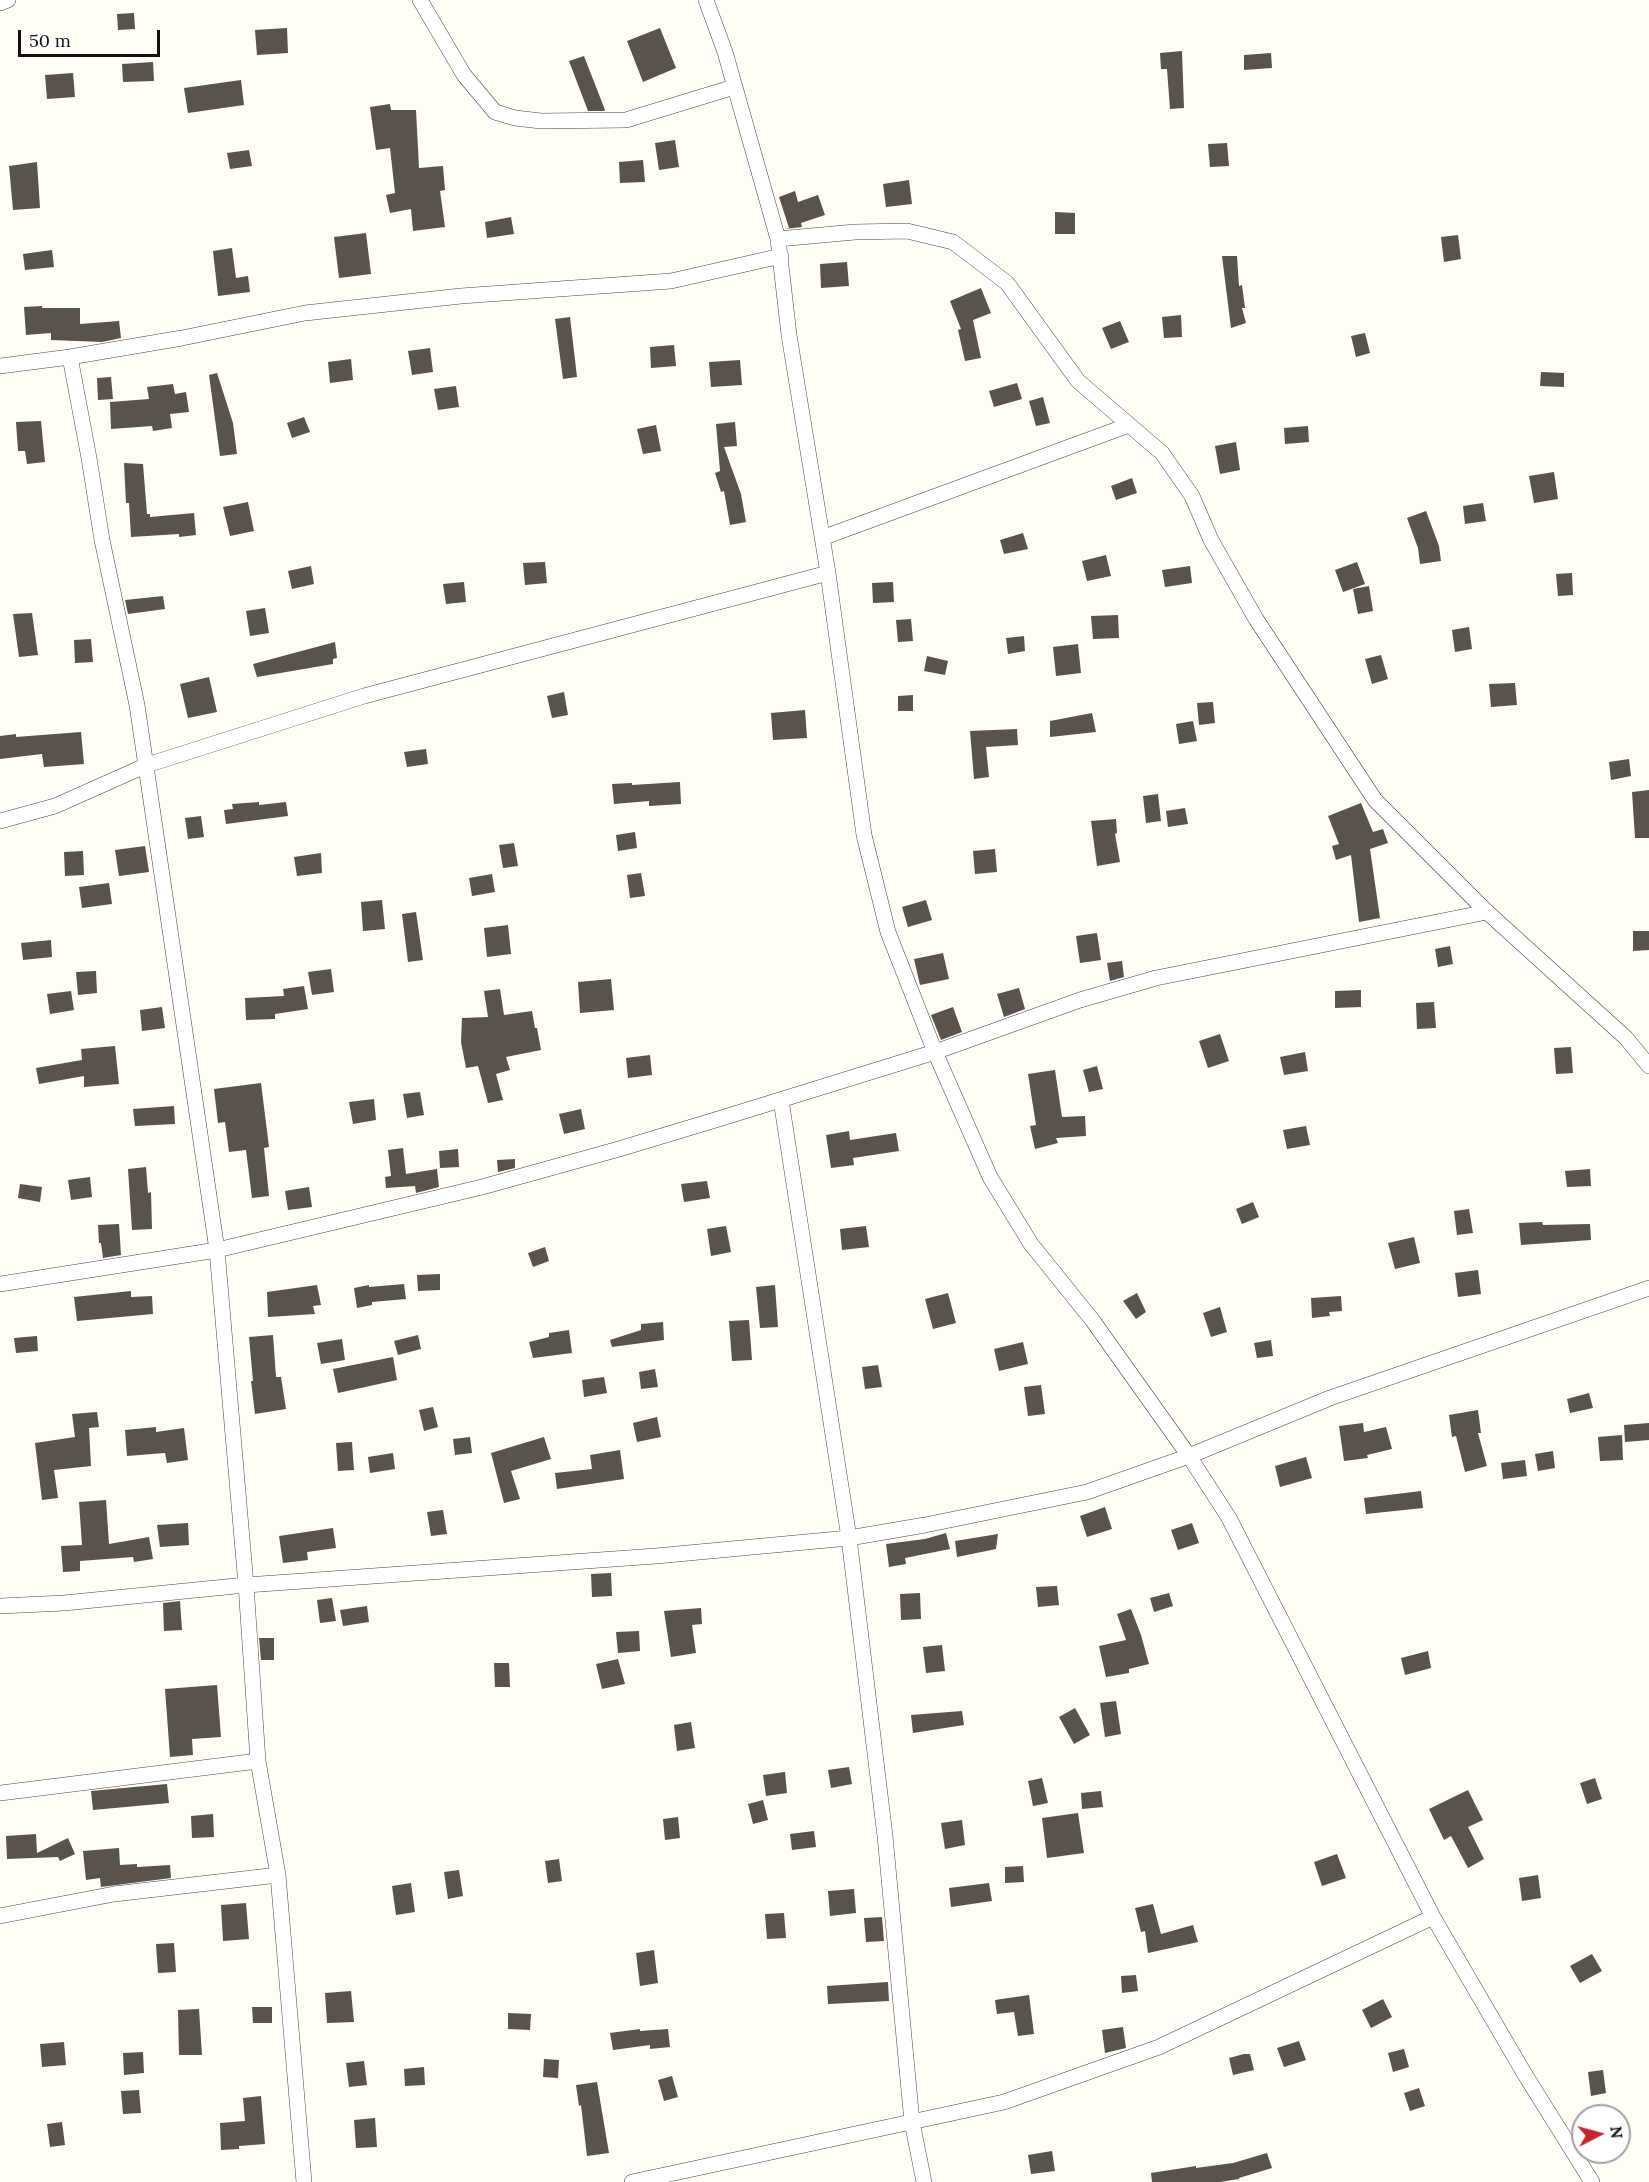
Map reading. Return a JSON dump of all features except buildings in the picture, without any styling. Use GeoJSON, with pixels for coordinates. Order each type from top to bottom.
{"type":"FeatureCollection","features":[{"type":"Feature","properties":{"kind":"street"},"geometry":{"type":"LineString","coordinates":[[0,3],[8,0]]}},
{"type":"Feature","properties":{"kind":"street"},"geometry":{"type":"LineString","coordinates":[[420,0],[464,75],[495,112],[515,118],[541,121],[626,120],[734,87]]}},
{"type":"Feature","properties":{"kind":"street"},"geometry":{"type":"LineString","coordinates":[[706,0],[725,52],[778,238],[789,335],[828,573],[864,835],[888,932],[935,1052],[990,1177],[1032,1244],[1093,1321],[1189,1456],[1229,1518],[1433,1917],[1524,2073],[1592,2182]]}},
{"type":"Feature","properties":{"kind":"street"},"geometry":{"type":"LineString","coordinates":[[778,238],[855,232],[907,231],[952,242],[1007,283],[1078,381],[1162,453],[1192,496],[1211,540],[1256,619],[1375,800],[1487,912],[1626,1038],[1649,1066]]}},
{"type":"Feature","properties":{"kind":"street"},"geometry":{"type":"LineString","coordinates":[[0,366],[182,338],[304,313],[461,296],[671,281],[781,256]]}},
{"type":"Feature","properties":{"kind":"street"},"geometry":{"type":"LineString","coordinates":[[70,357],[102,540],[137,705],[147,765],[217,1250],[246,1585],[258,1761],[278,1875],[304,2182]]}},
{"type":"Feature","properties":{"kind":"street"},"geometry":{"type":"LineString","coordinates":[[822,538],[1129,425]]}},
{"type":"Feature","properties":{"kind":"street"},"geometry":{"type":"LineString","coordinates":[[0,821],[55,806],[147,765],[364,696],[828,573]]}},
{"type":"Feature","properties":{"kind":"street"},"geometry":{"type":"LineString","coordinates":[[0,1284],[217,1250],[482,1187],[781,1100],[935,1052],[1080,1000],[1156,978],[1487,912]]}},
{"type":"Feature","properties":{"kind":"street"},"geometry":{"type":"LineString","coordinates":[[781,1100],[849,1538],[885,1836],[912,2122],[924,2182]]}},
{"type":"Feature","properties":{"kind":"street"},"geometry":{"type":"LineString","coordinates":[[0,1606],[246,1585],[656,1556],[849,1538],[1087,1492],[1189,1456],[1330,1398],[1649,1288]]}},
{"type":"Feature","properties":{"kind":"street"},"geometry":{"type":"LineString","coordinates":[[0,1793],[258,1761]]}},
{"type":"Feature","properties":{"kind":"street"},"geometry":{"type":"LineString","coordinates":[[0,1916],[114,1894],[278,1875]]}},
{"type":"Feature","properties":{"kind":"street"},"geometry":{"type":"LineString","coordinates":[[632,2182],[1004,2102],[1159,2047],[1433,1917]]}}]}
